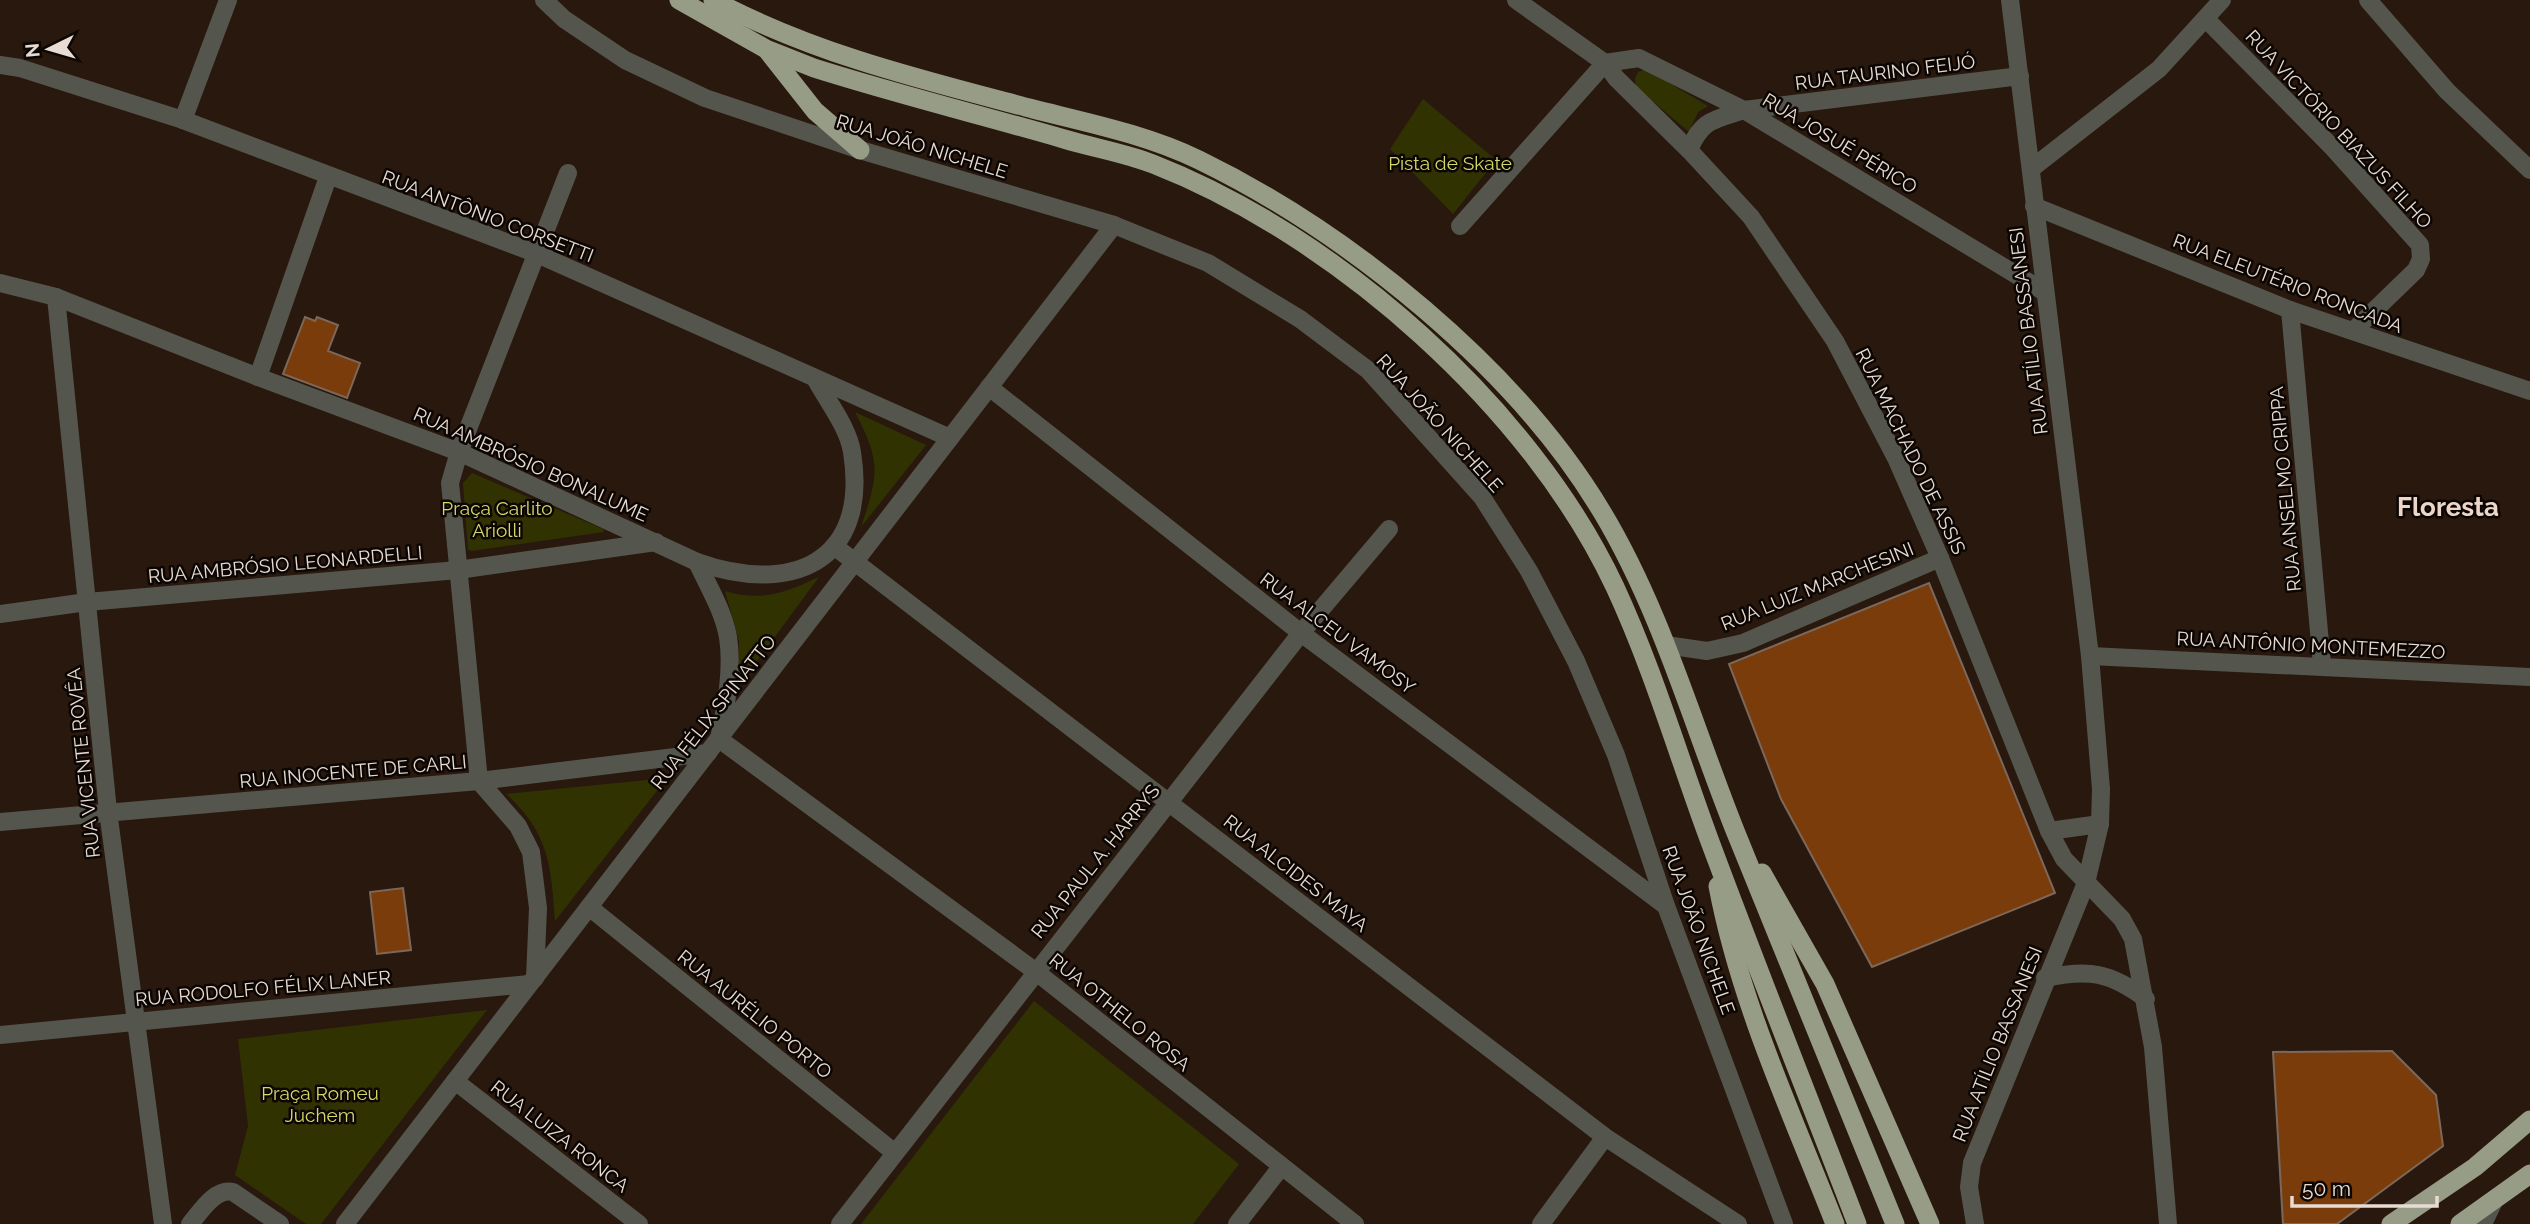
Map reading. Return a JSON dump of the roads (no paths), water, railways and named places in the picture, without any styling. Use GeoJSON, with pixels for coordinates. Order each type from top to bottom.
{"type":"FeatureCollection","features":[{"type":"Feature","properties":{"kind":"highway"},"geometry":{"type":"LineString","coordinates":[[679,0],[766,49],[867,85],[1151,163],[1223,196],[1287,233],[1382,302],[1469,380],[1543,468],[1574,515],[1614,585],[1655,685],[1708,837],[1857,1224]]}},
{"type":"Feature","properties":{"kind":"highway"},"geometry":{"type":"LineString","coordinates":[[713,0],[816,48],[870,66],[1108,129],[1196,158],[1281,203],[1341,243],[1437,323],[1527,412],[1601,511],[1667,645],[1734,827],[1895,1224]]}},
{"type":"Feature","properties":{"kind":"highway"},"geometry":{"type":"LineString","coordinates":[[766,49],[815,111],[860,150]]}},
{"type":"Feature","properties":{"kind":"highway"},"geometry":{"type":"LineString","coordinates":[[1734,827],[1789,916],[1825,985],[1930,1224]]}},
{"type":"Feature","properties":{"kind":"highway"},"geometry":{"type":"LineString","coordinates":[[1708,837],[1724,919],[1752,1012],[1835,1224]]}},
{"type":"Feature","properties":{"kind":"highway"},"geometry":{"type":"LineString","coordinates":[[2391,1224],[2475,1167],[2530,1120]]}},
{"type":"Feature","properties":{"kind":"highway"},"geometry":{"type":"LineString","coordinates":[[2460,1224],[2530,1174]]}},
{"type":"Feature","properties":{"kind":"street"},"geometry":{"type":"LineString","coordinates":[[183,120],[228,0]]}},
{"type":"Feature","properties":{"kind":"street","name":"RUA JOÃO NICHELE"},"geometry":{"type":"LineString","coordinates":[[544,0],[564,19],[637,66],[705,97],[860,150],[1114,225],[1208,263],[1300,318],[1368,370],[1482,497],[1529,572],[1576,661],[1616,755],[1666,906],[1784,1224]]}},
{"type":"Feature","properties":{"kind":"street","name":"RUA ATÍLIO BASSANESI"},"geometry":{"type":"LineString","coordinates":[[1975,1224],[1969,1187],[1972,1163],[2085,883],[2100,824],[2101,789],[2090,656],[2043,291],[2010,0]]}},
{"type":"Feature","properties":{"kind":"street"},"geometry":{"type":"LineString","coordinates":[[2031,169],[2159,69],[2222,0]]}},
{"type":"Feature","properties":{"kind":"street"},"geometry":{"type":"LineString","coordinates":[[2368,0],[2447,91],[2530,170]]}},
{"type":"Feature","properties":{"kind":"street","name":"RUA MACHADO DE ASSIS"},"geometry":{"type":"LineString","coordinates":[[1522,2],[1605,63],[1616,78],[1689,150],[1751,217],[1835,341],[1896,458],[1940,558],[2049,831],[2064,859],[2122,919],[2133,939],[2146,999],[2168,1224]]}},
{"type":"Feature","properties":{"kind":"street","name":"RUA VICTÓRIO BIAZUS FILHO"},"geometry":{"type":"LineString","coordinates":[[2206,19],[2333,148],[2420,245],[2421,259],[2416,270],[2353,331]]}},
{"type":"Feature","properties":{"kind":"street","name":"RUA JOSUÉ PÉRICO"},"geometry":{"type":"LineString","coordinates":[[1605,63],[1639,58],[1744,110],[2043,291]]}},
{"type":"Feature","properties":{"kind":"street"},"geometry":{"type":"LineString","coordinates":[[1460,226],[1605,63]]}},
{"type":"Feature","properties":{"kind":"street","name":"RUA ANTÔNIO CORSETTI"},"geometry":{"type":"LineString","coordinates":[[0,65],[20,68],[183,120],[535,253],[950,438]]}},
{"type":"Feature","properties":{"kind":"street","name":"RUA TAURINO FEIJÓ"},"geometry":{"type":"LineString","coordinates":[[1689,150],[1696,132],[1704,123],[1744,110],[2020,76]]}},
{"type":"Feature","properties":{"kind":"street"},"geometry":{"type":"LineString","coordinates":[[532,981],[538,908],[537,880],[531,852],[518,827],[479,781],[450,483],[459,452],[568,173]]}},
{"type":"Feature","properties":{"kind":"street"},"geometry":{"type":"LineString","coordinates":[[258,377],[328,177]]}},
{"type":"Feature","properties":{"kind":"street","name":"RUA ELEUTÉRIO RONCADA"},"geometry":{"type":"LineString","coordinates":[[2034,206],[2290,310],[2530,391]]}},
{"type":"Feature","properties":{"kind":"street","name":"RUA FÉLIX SPINATTO"},"geometry":{"type":"LineString","coordinates":[[345,1224],[1114,225]]}},
{"type":"Feature","properties":{"kind":"street","name":"RUA AMBRÓSIO BONALUME"},"geometry":{"type":"LineString","coordinates":[[0,283],[56,297],[258,377],[459,452],[697,562],[730,574],[760,577],[792,573],[818,561],[834,546],[848,521],[855,486],[852,449],[816,380]]}},
{"type":"Feature","properties":{"kind":"street","name":"RUA VICENTE ROVÊA"},"geometry":{"type":"LineString","coordinates":[[56,297],[108,811],[163,1224]]}},
{"type":"Feature","properties":{"kind":"street","name":"RUA ANSELMO CRIPPA"},"geometry":{"type":"LineString","coordinates":[[2290,310],[2322,665]]}},
{"type":"Feature","properties":{"kind":"street","name":"RUA ALCEU VAMOSY"},"geometry":{"type":"LineString","coordinates":[[989,387],[1301,633],[1666,906]]}},
{"type":"Feature","properties":{"kind":"street","name":"RUA PAUL A. HARRYS"},"geometry":{"type":"LineString","coordinates":[[840,1224],[1301,633],[1389,529]]}},
{"type":"Feature","properties":{"kind":"street","name":"RUA AMBRÓSIO LEONARDELLI"},"geometry":{"type":"LineString","coordinates":[[0,614],[87,602],[458,570],[656,542]]}},
{"type":"Feature","properties":{"kind":"street","name":"RUA ALCIDES MAYA"},"geometry":{"type":"LineString","coordinates":[[834,546],[1605,1137],[1738,1224]]}},
{"type":"Feature","properties":{"kind":"street","name":"RUA LUIZ MARCHESINI"},"geometry":{"type":"LineString","coordinates":[[1667,645],[1707,651],[1743,643],[1940,558]]}},
{"type":"Feature","properties":{"kind":"street"},"geometry":{"type":"LineString","coordinates":[[697,562],[721,613],[728,638],[726,710],[719,738]]}},
{"type":"Feature","properties":{"kind":"street","name":"RUA ANTÔNIO MONTEMEZZO"},"geometry":{"type":"LineString","coordinates":[[2090,656],[2530,677]]}},
{"type":"Feature","properties":{"kind":"street","name":"RUA OTHELO ROSA"},"geometry":{"type":"LineString","coordinates":[[719,738],[1035,971],[1355,1224]]}},
{"type":"Feature","properties":{"kind":"street","name":"RUA INOCENTE DE CARLI"},"geometry":{"type":"LineString","coordinates":[[0,822],[479,781],[708,753]]}},
{"type":"Feature","properties":{"kind":"street"},"geometry":{"type":"LineString","coordinates":[[2049,831],[2100,824]]}},
{"type":"Feature","properties":{"kind":"street","name":"RUA AURÉLIO PORTO"},"geometry":{"type":"LineString","coordinates":[[589,907],[895,1153]]}},
{"type":"Feature","properties":{"kind":"street"},"geometry":{"type":"LineString","coordinates":[[2045,978],[2082,971],[2099,973],[2129,987],[2146,999]]}},
{"type":"Feature","properties":{"kind":"street","name":"RUA RODOLFO FÉLIX LANER"},"geometry":{"type":"LineString","coordinates":[[0,1035],[532,981]]}},
{"type":"Feature","properties":{"kind":"street","name":"RUA LUIZA RONCA"},"geometry":{"type":"LineString","coordinates":[[455,1081],[639,1224]]}},
{"type":"Feature","properties":{"kind":"street"},"geometry":{"type":"LineString","coordinates":[[1541,1224],[1605,1137]]}},
{"type":"Feature","properties":{"kind":"street"},"geometry":{"type":"LineString","coordinates":[[1237,1224],[1281,1167]]}},
{"type":"Feature","properties":{"kind":"street"},"geometry":{"type":"LineString","coordinates":[[190,1224],[218,1193],[225,1191],[233,1192],[280,1224]]}},
{"type":"Feature","properties":{"kind":"street"},"geometry":{"type":"LineString","coordinates":[[2483,1224],[2493,1203]]}},
{"type":"Feature","properties":{"kind":"district","name":"Floresta"},"geometry":{"type":"Point","coordinates":[2448,507]}},
{"type":"Feature","properties":{"kind":"park label","name":"Pista de Skate"},"geometry":{"type":"Point","coordinates":[1450,163]}},
{"type":"Feature","properties":{"kind":"park label","name":"Praça Carlito Ariolli"},"geometry":{"type":"Point","coordinates":[497,519]}},
{"type":"Feature","properties":{"kind":"park label","name":"Praça Romeu Juchem"},"geometry":{"type":"Point","coordinates":[320,1104]}}]}
